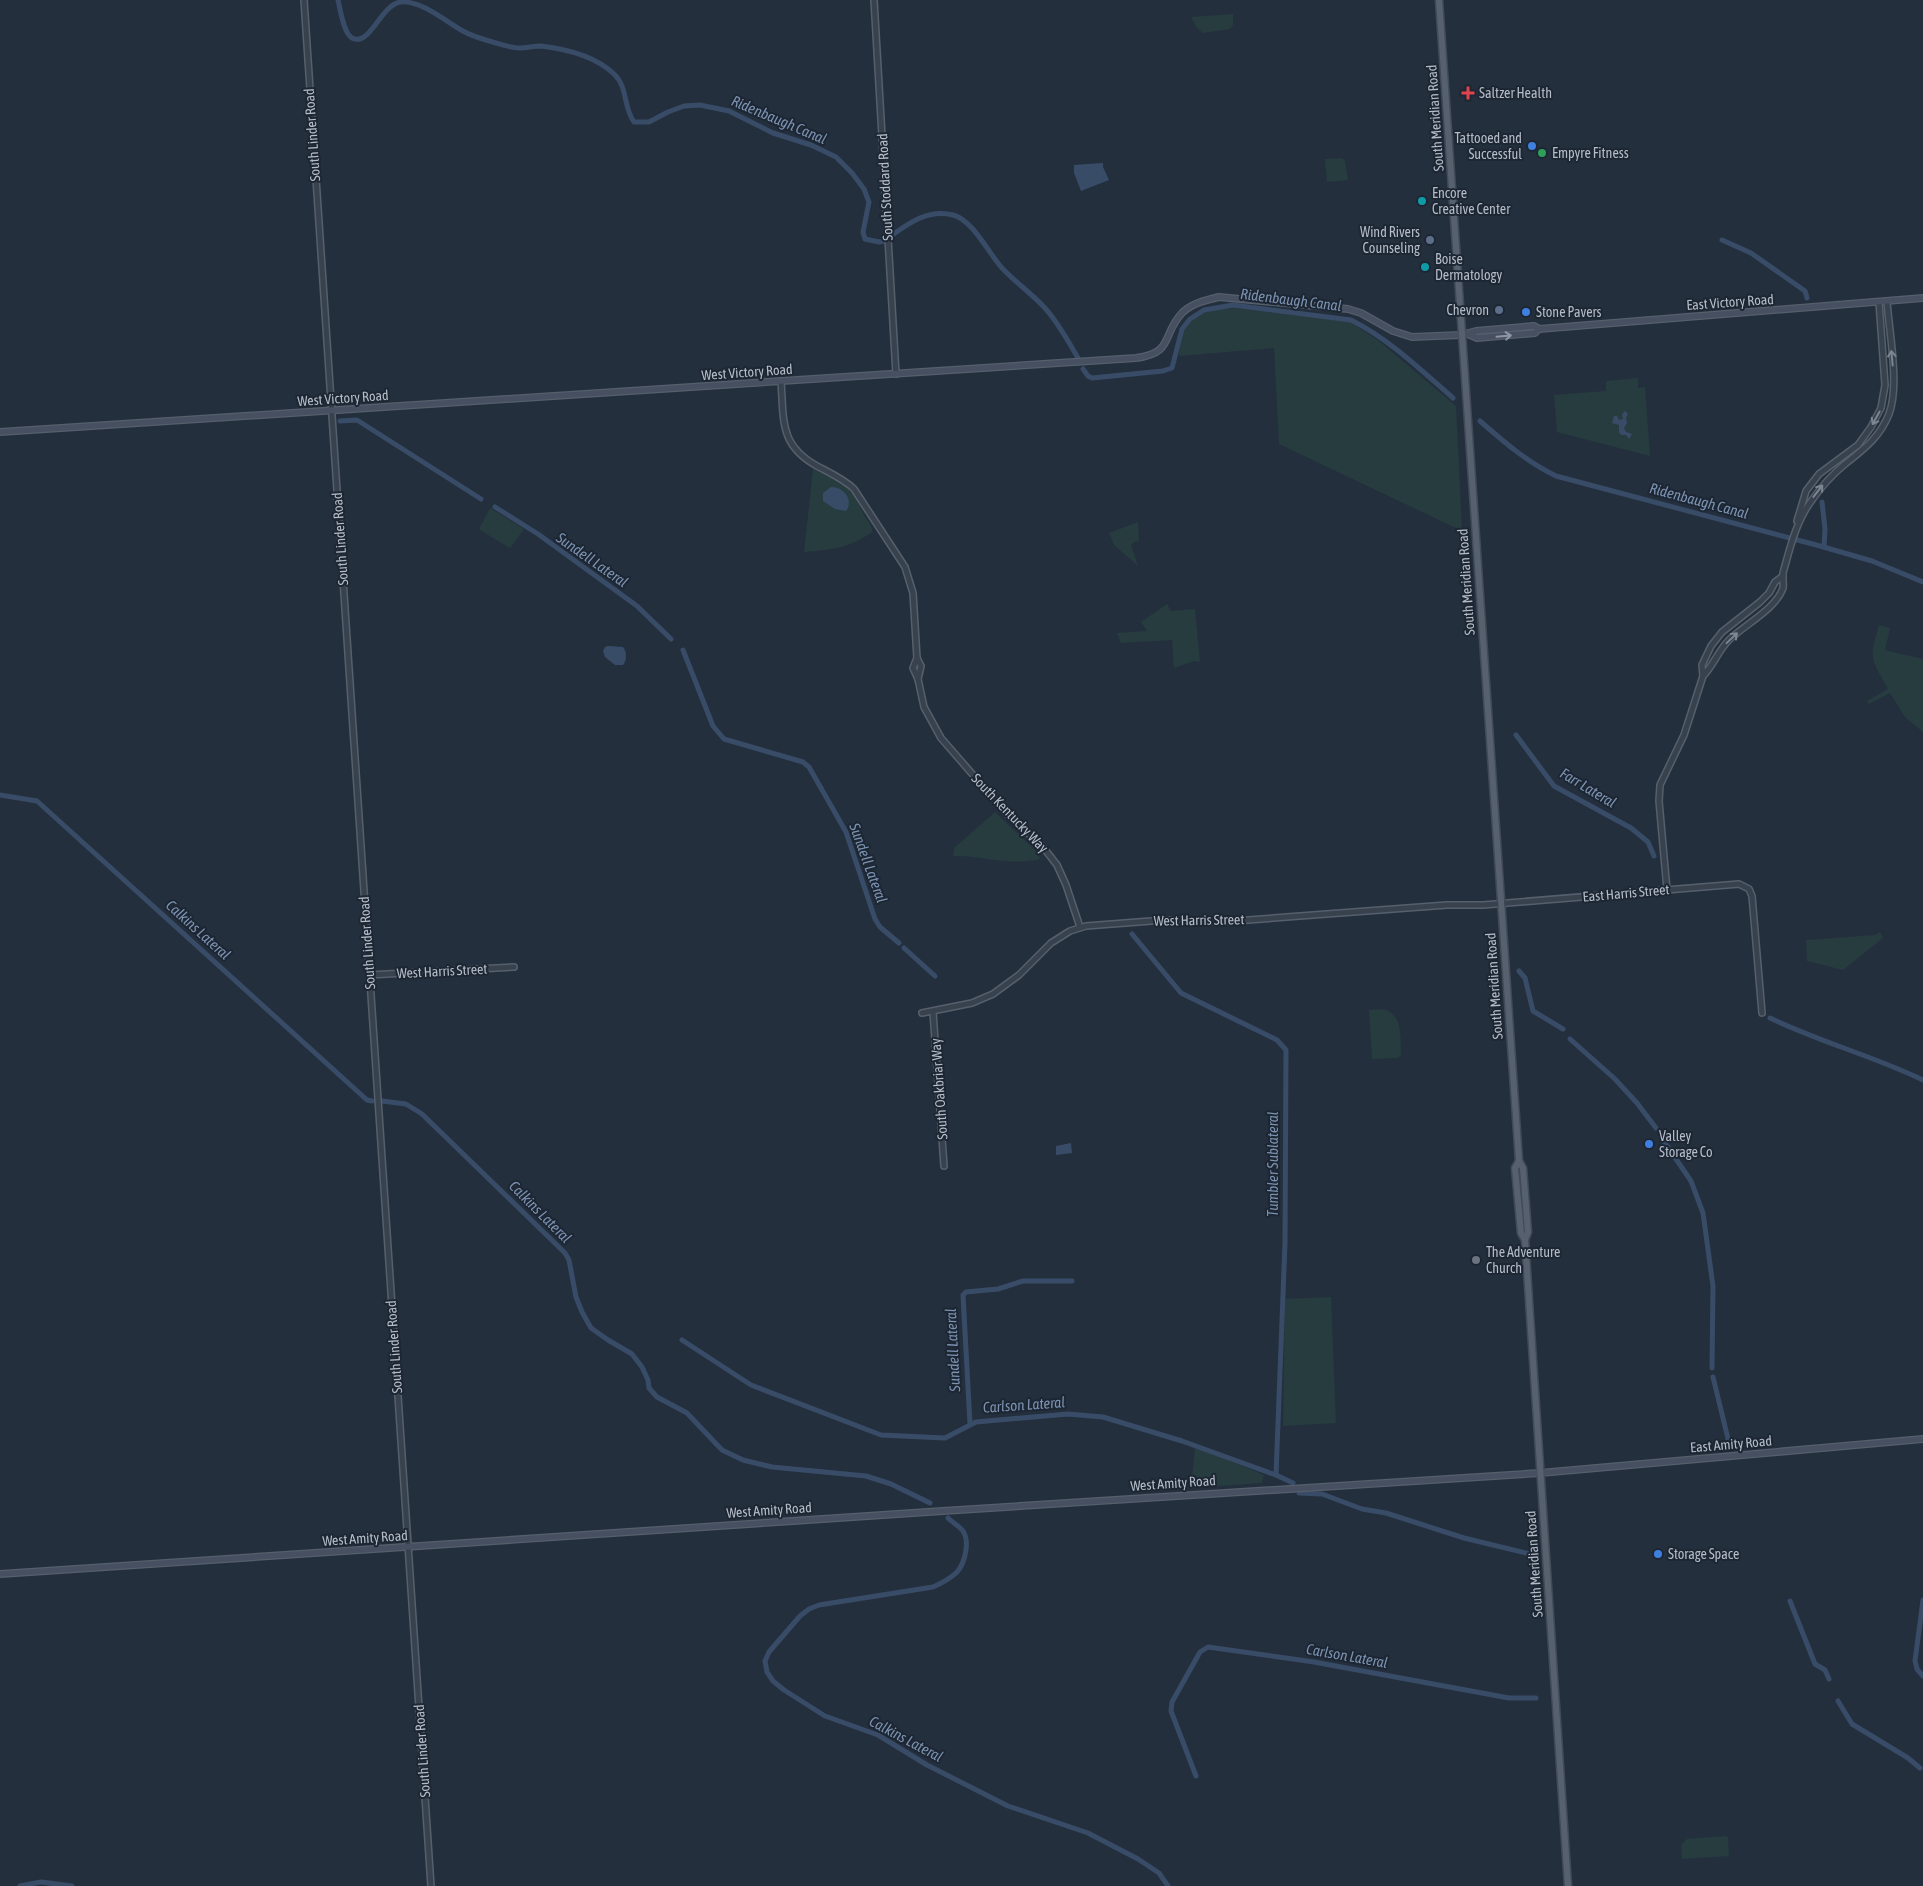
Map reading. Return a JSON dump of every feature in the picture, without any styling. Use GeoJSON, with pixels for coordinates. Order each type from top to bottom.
{"type":"FeatureCollection","features":[{"type":"Feature","properties":{"kind":"main road","name":"South Meridian Road"},"geometry":{"type":"LineString","coordinates":[[1439,0],[1465,334],[1518,1162],[1515,1168],[1521,1233],[1525,1238]]}},
{"type":"Feature","properties":{"kind":"main road","name":"West Victory Road"},"geometry":{"type":"LineString","coordinates":[[0,432],[331,412],[1148,357],[1159,352],[1176,320],[1184,311],[1199,302],[1219,297],[1348,309],[1370,318],[1393,331],[1412,337],[1465,334]]}},
{"type":"Feature","properties":{"kind":"main road","name":"East Victory Road"},"geometry":{"type":"LineString","coordinates":[[1465,334],[1477,338],[1535,333],[1539,329],[1923,298]]}},
{"type":"Feature","properties":{"kind":"main road","name":"South Meridian Road"},"geometry":{"type":"LineString","coordinates":[[1518,1162],[1523,1168],[1526,1199],[1528,1232],[1525,1238],[1568,1886]]}},
{"type":"Feature","properties":{"kind":"main road","name":"East Amity Road"},"geometry":{"type":"LineString","coordinates":[[1540,1473],[1923,1439]]}},
{"type":"Feature","properties":{"kind":"main road","name":"West Amity Road"},"geometry":{"type":"LineString","coordinates":[[0,1574],[1540,1473]]}},
{"type":"Feature","properties":{"kind":"street","name":"South Linder Road"},"geometry":{"type":"LineString","coordinates":[[304,0],[431,1886]]}},
{"type":"Feature","properties":{"kind":"street","name":"South Stoddard Road"},"geometry":{"type":"LineString","coordinates":[[874,0],[896,374]]}},
{"type":"Feature","properties":{"kind":"street"},"geometry":{"type":"LineString","coordinates":[[1795,533],[1800,518],[1822,486],[1844,465],[1870,445],[1880,432],[1890,412],[1894,386],[1887,301]]}},
{"type":"Feature","properties":{"kind":"street"},"geometry":{"type":"LineString","coordinates":[[1703,676],[1710,670],[1714,660],[1728,640],[1772,604],[1780,595],[1784,587],[1782,576],[1806,491],[1819,474],[1858,445],[1881,408],[1885,385],[1879,302]]}},
{"type":"Feature","properties":{"kind":"street","name":"South Kentucky Way"},"geometry":{"type":"LineString","coordinates":[[781,382],[784,427],[789,442],[805,460],[854,488],[905,567],[912,593],[917,658],[921,666],[918,679],[924,707],[941,738],[1007,814],[1043,847],[1057,865],[1080,927]]}},
{"type":"Feature","properties":{"kind":"street"},"geometry":{"type":"LineString","coordinates":[[1667,890],[1660,784],[1684,735],[1703,676],[1702,665],[1711,646],[1722,632],[1760,602],[1782,576]]}},
{"type":"Feature","properties":{"kind":"street","name":"East Harris Street"},"geometry":{"type":"LineString","coordinates":[[1501,904],[1739,884],[1749,889],[1752,896],[1762,1013]]}},
{"type":"Feature","properties":{"kind":"street","name":"West Harris Street"},"geometry":{"type":"LineString","coordinates":[[922,1014],[972,1003],[994,993],[1019,975],[1051,943],[1080,927],[1096,924],[1164,920],[1212,922],[1447,905],[1501,904]]}},
{"type":"Feature","properties":{"kind":"street","name":"West Harris Street"},"geometry":{"type":"LineString","coordinates":[[369,975],[514,967]]}},
{"type":"Feature","properties":{"kind":"street","name":"South Oakbriar Way"},"geometry":{"type":"LineString","coordinates":[[933,1012],[944,1166]]}},
{"type":"Feature","properties":{"kind":"green space"},"geometry":{"type":"Polygon","coordinates":[[[1233,14],[1233,25],[1230,29],[1203,33],[1196,27],[1191,17],[1233,14]]]}},
{"type":"Feature","properties":{"kind":"green space"},"geometry":{"type":"Polygon","coordinates":[[[1342,158],[1345,161],[1348,180],[1327,182],[1325,159],[1342,158]]]}},
{"type":"Feature","properties":{"kind":"green space"},"geometry":{"type":"Polygon","coordinates":[[[1236,308],[1350,322],[1379,341],[1456,406],[1462,531],[1279,444],[1274,348],[1179,356],[1180,335],[1189,321],[1208,310],[1236,308]]]}},
{"type":"Feature","properties":{"kind":"green space"},"geometry":{"type":"Polygon","coordinates":[[[1638,378],[1638,388],[1645,387],[1650,456],[1557,432],[1554,395],[1606,391],[1606,381],[1638,378]]]}},
{"type":"Feature","properties":{"kind":"green space"},"geometry":{"type":"Polygon","coordinates":[[[813,469],[837,481],[854,495],[870,524],[872,532],[848,545],[804,552],[813,469]]]}},
{"type":"Feature","properties":{"kind":"green space"},"geometry":{"type":"Polygon","coordinates":[[[490,508],[524,529],[510,548],[480,530],[490,508]]]}},
{"type":"Feature","properties":{"kind":"green space"},"geometry":{"type":"Polygon","coordinates":[[[1138,522],[1139,541],[1131,545],[1138,566],[1114,545],[1109,533],[1138,522]]]}},
{"type":"Feature","properties":{"kind":"green space"},"geometry":{"type":"Polygon","coordinates":[[[1167,604],[1171,611],[1195,609],[1200,662],[1194,661],[1174,668],[1172,640],[1121,643],[1117,633],[1147,631],[1141,622],[1167,604]]]}},
{"type":"Feature","properties":{"kind":"green space"},"geometry":{"type":"Polygon","coordinates":[[[1879,625],[1890,628],[1885,650],[1923,659],[1923,732],[1905,717],[1890,693],[1869,704],[1867,701],[1888,689],[1873,658],[1879,625]]]}},
{"type":"Feature","properties":{"kind":"green space"},"geometry":{"type":"Polygon","coordinates":[[[995,812],[1038,853],[1040,859],[1017,862],[953,856],[954,848],[995,812]]]}},
{"type":"Feature","properties":{"kind":"green space"},"geometry":{"type":"Polygon","coordinates":[[[1880,932],[1883,938],[1843,970],[1807,961],[1806,940],[1875,935],[1880,932]]]}},
{"type":"Feature","properties":{"kind":"green space"},"geometry":{"type":"Polygon","coordinates":[[[1382,1009],[1389,1011],[1397,1021],[1401,1056],[1397,1058],[1372,1059],[1369,1010],[1382,1009]]]}},
{"type":"Feature","properties":{"kind":"green space"},"geometry":{"type":"Polygon","coordinates":[[[1331,1297],[1336,1423],[1283,1426],[1285,1299],[1331,1297]]]}},
{"type":"Feature","properties":{"kind":"green space"},"geometry":{"type":"Polygon","coordinates":[[[1195,1446],[1264,1475],[1262,1483],[1191,1488],[1195,1446]]]}},
{"type":"Feature","properties":{"kind":"green space"},"geometry":{"type":"Polygon","coordinates":[[[1726,1836],[1728,1838],[1729,1856],[1682,1859],[1681,1845],[1687,1839],[1726,1836]]]}},
{"type":"Feature","properties":{"kind":"water"},"geometry":{"type":"Polygon","coordinates":[[[1103,163],[1109,180],[1081,191],[1074,173],[1074,165],[1103,163]]]}},
{"type":"Feature","properties":{"kind":"water"},"geometry":{"type":"Polygon","coordinates":[[[1625,411],[1628,414],[1626,418],[1627,423],[1624,428],[1626,432],[1632,434],[1629,439],[1626,435],[1619,433],[1619,425],[1612,423],[1614,416],[1617,416],[1619,420],[1623,419],[1622,414],[1625,411]]]}},
{"type":"Feature","properties":{"kind":"water"},"geometry":{"type":"Polygon","coordinates":[[[831,487],[840,489],[846,495],[849,503],[846,511],[835,509],[823,501],[823,493],[831,487]]]}},
{"type":"Feature","properties":{"kind":"water"},"geometry":{"type":"Polygon","coordinates":[[[608,646],[623,647],[626,656],[623,665],[615,665],[605,657],[603,651],[608,646]]]}},
{"type":"Feature","properties":{"kind":"water"},"geometry":{"type":"Polygon","coordinates":[[[1071,1143],[1072,1153],[1056,1155],[1056,1146],[1071,1143]]]}},
{"type":"Feature","properties":{"kind":"waterway","name":"Ridenbaugh Canal"},"geometry":{"type":"LineString","coordinates":[[338,0],[345,27],[352,38],[364,37],[393,5],[400,2],[408,2],[424,7],[465,32],[483,39],[516,48],[541,46],[561,49],[580,54],[598,62],[618,79],[634,122],[649,122],[684,106],[700,105],[729,111],[773,133],[811,145],[836,157],[852,173],[864,189],[869,202],[863,232],[865,239],[879,242],[884,241],[916,220],[934,214],[943,213],[960,218],[974,230],[1002,268],[1049,313],[1078,358]]}},
{"type":"Feature","properties":{"kind":"waterway"},"geometry":{"type":"LineString","coordinates":[[1722,240],[1751,253],[1805,291],[1807,298]]}},
{"type":"Feature","properties":{"kind":"waterway","name":"Ridenbaugh Canal"},"geometry":{"type":"LineString","coordinates":[[1083,369],[1092,378],[1163,371],[1172,368],[1182,329],[1190,319],[1204,310],[1233,305],[1351,320],[1392,346],[1453,398]]}},
{"type":"Feature","properties":{"kind":"waterway","name":"Sundell Lateral"},"geometry":{"type":"LineString","coordinates":[[340,421],[357,420],[481,499]]}},
{"type":"Feature","properties":{"kind":"waterway","name":"Ridenbaugh Canal"},"geometry":{"type":"LineString","coordinates":[[1480,421],[1526,458],[1556,476],[1872,561],[1923,582]]}},
{"type":"Feature","properties":{"kind":"waterway"},"geometry":{"type":"LineString","coordinates":[[1822,502],[1825,529],[1824,547]]}},
{"type":"Feature","properties":{"kind":"waterway","name":"Sundell Lateral"},"geometry":{"type":"LineString","coordinates":[[495,507],[538,534],[637,606],[671,639]]}},
{"type":"Feature","properties":{"kind":"waterway","name":"Sundell Lateral"},"geometry":{"type":"LineString","coordinates":[[683,650],[713,726],[724,739],[803,762],[809,767],[846,832],[875,919],[880,927],[899,943]]}},
{"type":"Feature","properties":{"kind":"waterway","name":"Farr Lateral"},"geometry":{"type":"LineString","coordinates":[[1516,735],[1554,786],[1631,828],[1648,842],[1654,856]]}},
{"type":"Feature","properties":{"kind":"waterway","name":"Calkins Lateral"},"geometry":{"type":"LineString","coordinates":[[0,795],[37,801],[367,1100],[372,1101]]}},
{"type":"Feature","properties":{"kind":"waterway","name":"Tumbler Sublateral"},"geometry":{"type":"LineString","coordinates":[[1132,934],[1181,993],[1277,1040],[1286,1050],[1285,1243],[1276,1475]]}},
{"type":"Feature","properties":{"kind":"waterway","name":"Sundell Lateral"},"geometry":{"type":"LineString","coordinates":[[904,948],[935,976]]}},
{"type":"Feature","properties":{"kind":"waterway"},"geometry":{"type":"LineString","coordinates":[[1519,971],[1525,978],[1533,1011],[1563,1029]]}},
{"type":"Feature","properties":{"kind":"waterway","name":"Farr Lateral"},"geometry":{"type":"LineString","coordinates":[[1770,1018],[1923,1080]]}},
{"type":"Feature","properties":{"kind":"waterway"},"geometry":{"type":"LineString","coordinates":[[1570,1039],[1615,1079],[1656,1128]]}},
{"type":"Feature","properties":{"kind":"waterway","name":"Calkins Lateral"},"geometry":{"type":"LineString","coordinates":[[382,1101],[406,1104],[422,1114],[565,1253],[569,1260],[576,1297],[591,1328],[632,1354],[642,1367],[648,1380],[649,1388],[657,1397],[687,1413],[722,1450],[743,1460],[772,1467],[866,1476],[891,1484],[930,1503]]}},
{"type":"Feature","properties":{"kind":"waterway"},"geometry":{"type":"LineString","coordinates":[[1661,1137],[1691,1181],[1703,1213],[1713,1286],[1712,1368]]}},
{"type":"Feature","properties":{"kind":"waterway","name":"Sundell Lateral"},"geometry":{"type":"LineString","coordinates":[[970,1424],[963,1295],[966,1292],[998,1289],[1023,1281],[1072,1281]]}},
{"type":"Feature","properties":{"kind":"waterway","name":"Carlson Lateral"},"geometry":{"type":"LineString","coordinates":[[682,1340],[751,1385],[881,1435],[945,1438],[976,1422],[1068,1414],[1103,1417],[1182,1441],[1293,1483]]}},
{"type":"Feature","properties":{"kind":"waterway"},"geometry":{"type":"LineString","coordinates":[[1713,1377],[1730,1447]]}},
{"type":"Feature","properties":{"kind":"waterway","name":"Carlson Lateral"},"geometry":{"type":"LineString","coordinates":[[1299,1493],[1322,1494],[1362,1509],[1386,1513],[1464,1538],[1530,1554]]}},
{"type":"Feature","properties":{"kind":"waterway","name":"Calkins Lateral"},"geometry":{"type":"LineString","coordinates":[[948,1518],[960,1527],[966,1541],[964,1558],[957,1572],[946,1581],[933,1587],[819,1605],[809,1609],[800,1616],[769,1652],[765,1661],[767,1672],[773,1681],[784,1690],[825,1716],[878,1735],[927,1765],[1008,1806],[1088,1833],[1138,1859],[1159,1873],[1168,1886]]}},
{"type":"Feature","properties":{"kind":"waterway","name":"Farr Lateral"},"geometry":{"type":"LineString","coordinates":[[1923,1600],[1915,1661],[1917,1669],[1923,1676]]}},
{"type":"Feature","properties":{"kind":"waterway"},"geometry":{"type":"LineString","coordinates":[[1790,1601],[1815,1664],[1825,1670],[1829,1679]]}},
{"type":"Feature","properties":{"kind":"waterway","name":"Carlson Lateral"},"geometry":{"type":"LineString","coordinates":[[1196,1776],[1171,1711],[1172,1702],[1200,1652],[1208,1647],[1314,1662],[1509,1698],[1536,1698]]}},
{"type":"Feature","properties":{"kind":"waterway"},"geometry":{"type":"LineString","coordinates":[[1838,1701],[1852,1724],[1908,1758],[1920,1768]]}},
{"type":"Feature","properties":{"kind":"waterway"},"geometry":{"type":"LineString","coordinates":[[20,1886],[41,1882],[72,1886]]}},
{"type":"Feature","properties":{"kind":"place","name":"Saltzer Health"},"geometry":{"type":"Point","coordinates":[1468,93]}},
{"type":"Feature","properties":{"kind":"place","name":"Tattooed and Successful"},"geometry":{"type":"Point","coordinates":[1532,146]}},
{"type":"Feature","properties":{"kind":"place","name":"Empyre Fitness"},"geometry":{"type":"Point","coordinates":[1542,153]}},
{"type":"Feature","properties":{"kind":"place","name":"Encore Creative Center"},"geometry":{"type":"Point","coordinates":[1422,201]}},
{"type":"Feature","properties":{"kind":"place","name":"Wind Rivers Counseling"},"geometry":{"type":"Point","coordinates":[1430,240]}},
{"type":"Feature","properties":{"kind":"place","name":"Boise Dermatology"},"geometry":{"type":"Point","coordinates":[1425,267]}},
{"type":"Feature","properties":{"kind":"place","name":"Chevron"},"geometry":{"type":"Point","coordinates":[1499,310]}},
{"type":"Feature","properties":{"kind":"place","name":"Stone Pavers"},"geometry":{"type":"Point","coordinates":[1526,312]}},
{"type":"Feature","properties":{"kind":"place","name":"Valley Storage Co"},"geometry":{"type":"Point","coordinates":[1649,1144]}},
{"type":"Feature","properties":{"kind":"place","name":"The Adventure Church"},"geometry":{"type":"Point","coordinates":[1476,1260]}},
{"type":"Feature","properties":{"kind":"place","name":"Storage Space"},"geometry":{"type":"Point","coordinates":[1658,1554]}}]}
